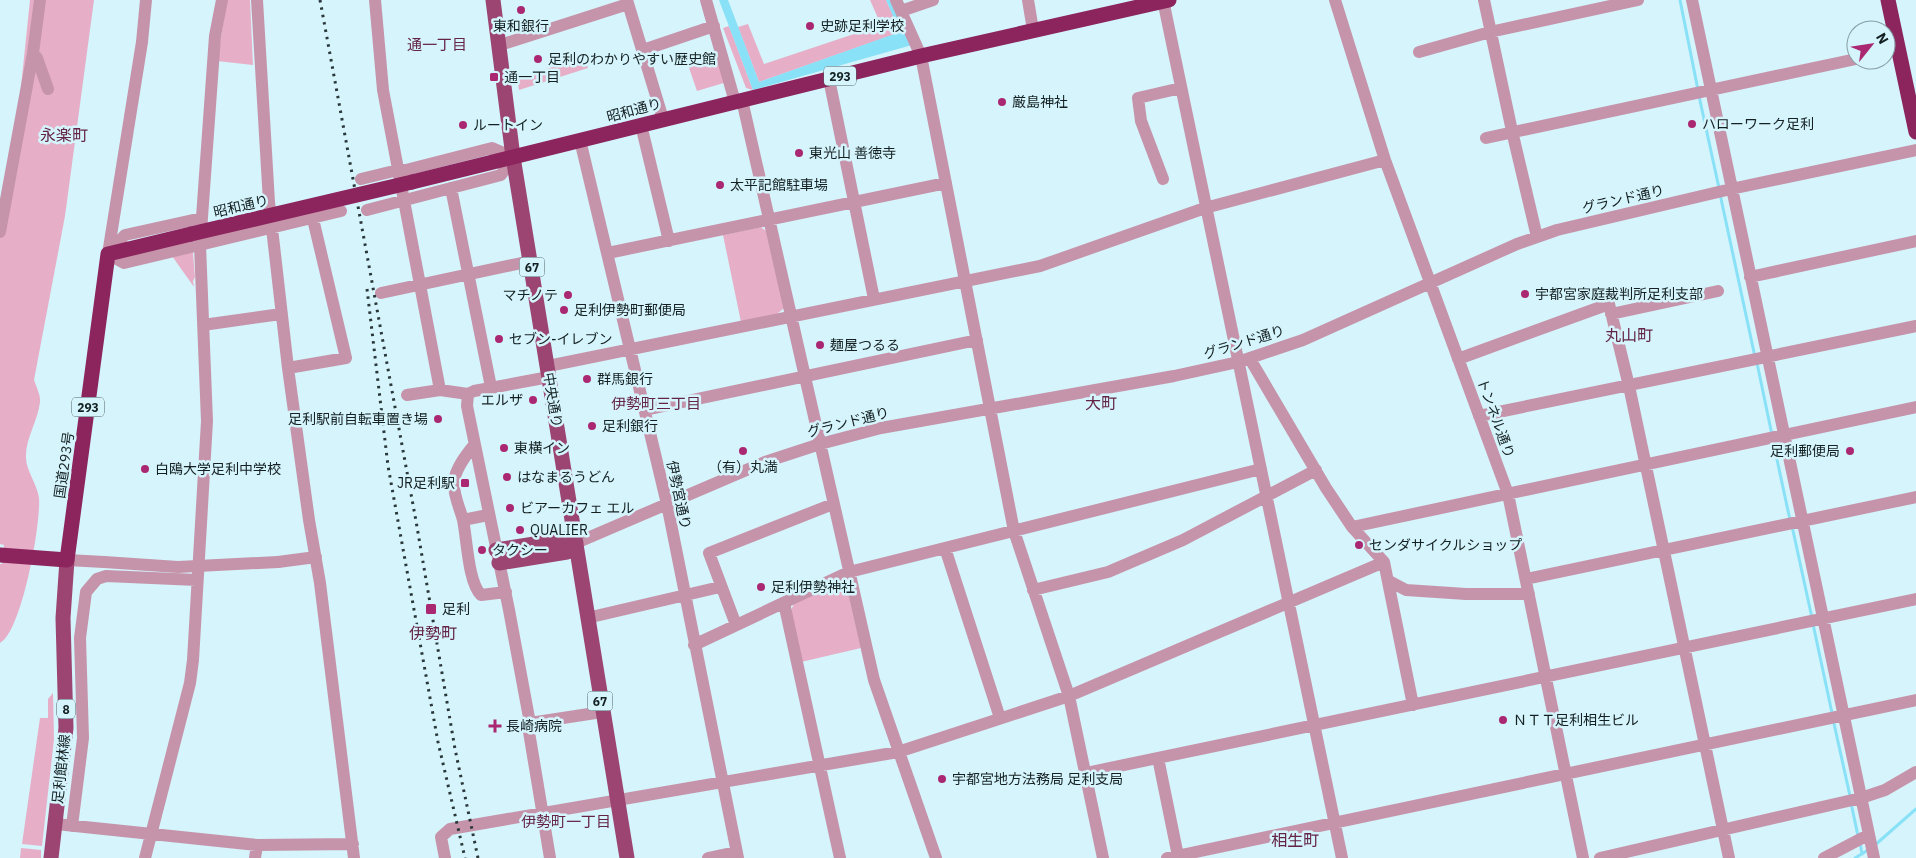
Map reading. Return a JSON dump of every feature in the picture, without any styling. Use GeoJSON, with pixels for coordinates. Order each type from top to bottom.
{"type":"FeatureCollection","features":[{"type":"Feature","properties":{"kind":"highway","name":"昭和通り"},"geometry":{"type":"LineString","coordinates":[[108,254],[196,240],[412,182],[663,119],[921,56],[1165,0]]}},
{"type":"Feature","properties":{"kind":"highway"},"geometry":{"type":"LineString","coordinates":[[1888,0],[1890,20]]}},
{"type":"Feature","properties":{"kind":"highway"},"geometry":{"type":"LineString","coordinates":[[1896,64],[1916,132]]}},
{"type":"Feature","properties":{"kind":"highway","name":"国道293号"},"geometry":{"type":"LineString","coordinates":[[67,560],[108,254]]}},
{"type":"Feature","properties":{"kind":"highway"},"geometry":{"type":"LineString","coordinates":[[0,555],[67,560]]}},
{"type":"Feature","properties":{"kind":"main road","name":"中央通り"},"geometry":{"type":"LineString","coordinates":[[494,0],[513,157],[627,858]]}},
{"type":"Feature","properties":{"kind":"main road"},"geometry":{"type":"LineString","coordinates":[[497,557],[567,552],[576,544]]}},
{"type":"Feature","properties":{"kind":"main road","name":"足利館林線"},"geometry":{"type":"LineString","coordinates":[[51,858],[66,728],[63,618],[67,560]]}},
{"type":"Feature","properties":{"kind":"street"},"geometry":{"type":"LineString","coordinates":[[0,232],[33,53],[40,0]]}},
{"type":"Feature","properties":{"kind":"street"},"geometry":{"type":"LineString","coordinates":[[108,254],[142,42],[146,0]]}},
{"type":"Feature","properties":{"kind":"street"},"geometry":{"type":"LineString","coordinates":[[145,858],[190,682],[207,421],[203,325],[196,240],[202,218],[215,36],[222,0]]}},
{"type":"Feature","properties":{"kind":"street"},"geometry":{"type":"LineString","coordinates":[[257,0],[268,202],[288,368],[316,557],[354,858]]}},
{"type":"Feature","properties":{"kind":"street"},"geometry":{"type":"LineString","coordinates":[[375,0],[383,90],[440,390]]}},
{"type":"Feature","properties":{"kind":"street"},"geometry":{"type":"LineString","coordinates":[[706,0],[738,101],[769,220],[874,680],[936,858]]}},
{"type":"Feature","properties":{"kind":"street"},"geometry":{"type":"LineString","coordinates":[[933,0],[899,5],[921,56],[1014,531],[1069,696],[1103,858]]}},
{"type":"Feature","properties":{"kind":"street"},"geometry":{"type":"LineString","coordinates":[[1028,0],[1033,30]]}},
{"type":"Feature","properties":{"kind":"street"},"geometry":{"type":"LineString","coordinates":[[1165,0],[1205,208],[1244,360],[1261,468],[1342,858]]}},
{"type":"Feature","properties":{"kind":"street","name":"トンネル通り"},"geometry":{"type":"LineString","coordinates":[[1335,0],[1384,160],[1508,494],[1583,858]]}},
{"type":"Feature","properties":{"kind":"street"},"geometry":{"type":"LineString","coordinates":[[1484,0],[1537,237]]}},
{"type":"Feature","properties":{"kind":"street"},"geometry":{"type":"LineString","coordinates":[[1419,52],[1490,32],[1638,0]]}},
{"type":"Feature","properties":{"kind":"street"},"geometry":{"type":"LineString","coordinates":[[1692,0],[1842,715],[1874,857]]}},
{"type":"Feature","properties":{"kind":"street"},"geometry":{"type":"LineString","coordinates":[[500,45],[628,2],[663,119]]}},
{"type":"Feature","properties":{"kind":"street"},"geometry":{"type":"LineString","coordinates":[[643,50],[714,26]]}},
{"type":"Feature","properties":{"kind":"street"},"geometry":{"type":"LineString","coordinates":[[33,53],[37,58],[48,89]]}},
{"type":"Feature","properties":{"kind":"street"},"geometry":{"type":"LineString","coordinates":[[1486,138],[1846,61]]}},
{"type":"Feature","properties":{"kind":"street"},"geometry":{"type":"LineString","coordinates":[[829,79],[874,300]]}},
{"type":"Feature","properties":{"kind":"street"},"geometry":{"type":"LineString","coordinates":[[1163,179],[1141,120],[1138,98],[1181,88]]}},
{"type":"Feature","properties":{"kind":"street"},"geometry":{"type":"LineString","coordinates":[[641,125],[669,241]]}},
{"type":"Feature","properties":{"kind":"street","name":"伊勢宮通り"},"geometry":{"type":"LineString","coordinates":[[580,140],[667,504],[737,855]]}},
{"type":"Feature","properties":{"kind":"street"},"geometry":{"type":"LineString","coordinates":[[361,179],[398,170],[406,170],[492,148],[513,157],[501,175],[367,210]]}},
{"type":"Feature","properties":{"kind":"street","name":"グランド通り"},"geometry":{"type":"LineString","coordinates":[[576,544],[765,462],[820,444],[882,428],[990,407],[1165,378],[1244,360],[1303,340],[1537,237],[1591,221],[1916,150]]}},
{"type":"Feature","properties":{"kind":"street"},"geometry":{"type":"LineString","coordinates":[[407,395],[440,390],[468,394],[630,350],[1040,266],[1205,208],[1384,160]]}},
{"type":"Feature","properties":{"kind":"street"},"geometry":{"type":"LineString","coordinates":[[608,254],[946,183]]}},
{"type":"Feature","properties":{"kind":"street"},"geometry":{"type":"LineString","coordinates":[[451,188],[491,387]]}},
{"type":"Feature","properties":{"kind":"street"},"geometry":{"type":"LineString","coordinates":[[196,240],[272,229],[313,220],[341,211]]}},
{"type":"Feature","properties":{"kind":"street"},"geometry":{"type":"LineString","coordinates":[[108,254],[125,235],[202,218]]}},
{"type":"Feature","properties":{"kind":"street"},"geometry":{"type":"LineString","coordinates":[[288,368],[346,358],[313,220]]}},
{"type":"Feature","properties":{"kind":"street"},"geometry":{"type":"LineString","coordinates":[[1750,277],[1916,241]]}},
{"type":"Feature","properties":{"kind":"street"},"geometry":{"type":"LineString","coordinates":[[381,294],[531,261]]}},
{"type":"Feature","properties":{"kind":"street"},"geometry":{"type":"LineString","coordinates":[[1611,314],[1718,291]]}},
{"type":"Feature","properties":{"kind":"street"},"geometry":{"type":"LineString","coordinates":[[1458,359],[1609,304],[1630,386],[1704,744],[1730,858]]}},
{"type":"Feature","properties":{"kind":"street"},"geometry":{"type":"LineString","coordinates":[[203,325],[282,314]]}},
{"type":"Feature","properties":{"kind":"street"},"geometry":{"type":"LineString","coordinates":[[1480,416],[1916,326]]}},
{"type":"Feature","properties":{"kind":"street"},"geometry":{"type":"LineString","coordinates":[[644,410],[977,340]]}},
{"type":"Feature","properties":{"kind":"street"},"geometry":{"type":"LineString","coordinates":[[1244,360],[1352,527],[1384,562],[1413,705]]}},
{"type":"Feature","properties":{"kind":"street"},"geometry":{"type":"LineString","coordinates":[[468,394],[467,406],[474,445],[506,592],[530,723],[529,732],[550,858]]}},
{"type":"Feature","properties":{"kind":"street"},"geometry":{"type":"LineString","coordinates":[[1352,527],[1916,407]]}},
{"type":"Feature","properties":{"kind":"street"},"geometry":{"type":"LineString","coordinates":[[474,445],[464,460],[454,483],[477,591],[480,595],[506,592]]}},
{"type":"Feature","properties":{"kind":"street"},"geometry":{"type":"LineString","coordinates":[[694,645],[849,572],[1261,468]]}},
{"type":"Feature","properties":{"kind":"street"},"geometry":{"type":"LineString","coordinates":[[1033,590],[1108,572],[1183,540],[1268,497],[1316,470]]}},
{"type":"Feature","properties":{"kind":"street"},"geometry":{"type":"LineString","coordinates":[[1526,579],[1916,496]]}},
{"type":"Feature","properties":{"kind":"street"},"geometry":{"type":"LineString","coordinates":[[736,625],[720,587],[709,553],[833,504]]}},
{"type":"Feature","properties":{"kind":"street"},"geometry":{"type":"LineString","coordinates":[[463,520],[488,515]]}},
{"type":"Feature","properties":{"kind":"street"},"geometry":{"type":"LineString","coordinates":[[945,548],[1000,718]]}},
{"type":"Feature","properties":{"kind":"street"},"geometry":{"type":"LineString","coordinates":[[67,560],[178,567],[278,562],[316,557]]}},
{"type":"Feature","properties":{"kind":"street"},"geometry":{"type":"LineString","coordinates":[[445,858],[441,837],[450,828],[898,752],[1069,696],[1384,562]]}},
{"type":"Feature","properties":{"kind":"street"},"geometry":{"type":"LineString","coordinates":[[72,826],[83,738],[80,638],[86,592],[97,579],[106,576],[197,580]]}},
{"type":"Feature","properties":{"kind":"street"},"geometry":{"type":"LineString","coordinates":[[1389,581],[1406,590],[1466,594],[1529,594]]}},
{"type":"Feature","properties":{"kind":"street"},"geometry":{"type":"LineString","coordinates":[[587,618],[720,587]]}},
{"type":"Feature","properties":{"kind":"street"},"geometry":{"type":"LineString","coordinates":[[1086,773],[1685,649],[1916,599]]}},
{"type":"Feature","properties":{"kind":"street"},"geometry":{"type":"LineString","coordinates":[[784,603],[840,858]]}},
{"type":"Feature","properties":{"kind":"street"},"geometry":{"type":"LineString","coordinates":[[1158,758],[1172,857],[1916,700]]}},
{"type":"Feature","properties":{"kind":"street"},"geometry":{"type":"LineString","coordinates":[[530,723],[602,712]]}},
{"type":"Feature","properties":{"kind":"street"},"geometry":{"type":"LineString","coordinates":[[1600,858],[1861,798],[1885,790],[1916,772]]}},
{"type":"Feature","properties":{"kind":"street"},"geometry":{"type":"LineString","coordinates":[[56,824],[151,833],[256,852],[353,844]]}},
{"type":"Feature","properties":{"kind":"street"},"geometry":{"type":"LineString","coordinates":[[1824,858],[1869,838]]}},
{"type":"Feature","properties":{"kind":"street"},"geometry":{"type":"LineString","coordinates":[[708,858],[737,855]]}},
{"type":"Feature","properties":{"kind":"shaded area"},"geometry":{"type":"Polygon","coordinates":[[[30,0],[94,0],[65,216],[34,380],[40,402],[26,451],[26,463],[39,498],[37,530],[23,599],[8,635],[0,643],[0,564],[2,564],[4,545],[0,544],[0,210],[19,106],[30,0]]]}},
{"type":"Feature","properties":{"kind":"shaded area"},"geometry":{"type":"Polygon","coordinates":[[[227,0],[250,0],[253,65],[217,61],[227,0]]]}},
{"type":"Feature","properties":{"kind":"shaded area"},"geometry":{"type":"Polygon","coordinates":[[[870,0],[886,0],[901,32],[759,82],[738,27],[748,24],[764,64],[881,25],[870,0]]]}},
{"type":"Feature","properties":{"kind":"shaded area"},"geometry":{"type":"Polygon","coordinates":[[[729,26],[753,90],[746,88],[723,28],[729,26]]]}},
{"type":"Feature","properties":{"kind":"shaded area"},"geometry":{"type":"Polygon","coordinates":[[[719,55],[727,82],[697,91],[688,65],[719,55]]]}},
{"type":"Feature","properties":{"kind":"shaded area"},"geometry":{"type":"Polygon","coordinates":[[[585,57],[588,68],[519,90],[517,78],[585,57]]]}},
{"type":"Feature","properties":{"kind":"shaded area"},"geometry":{"type":"Polygon","coordinates":[[[761,227],[766,231],[784,308],[777,314],[741,322],[723,235],[761,227]]]}},
{"type":"Feature","properties":{"kind":"shaded area"},"geometry":{"type":"Polygon","coordinates":[[[193,253],[194,287],[172,256],[193,253]]]}},
{"type":"Feature","properties":{"kind":"shaded area"},"geometry":{"type":"Polygon","coordinates":[[[841,580],[846,583],[861,648],[801,662],[790,612],[794,604],[841,580]]]}},
{"type":"Feature","properties":{"kind":"shaded area"},"geometry":{"type":"Polygon","coordinates":[[[53,693],[54,739],[42,846],[22,844],[40,718],[48,718],[48,699],[53,693]]]}},
{"type":"Feature","properties":{"kind":"shaded area"},"geometry":{"type":"Polygon","coordinates":[[[21,848],[41,850],[41,858],[20,858],[21,848]]]}},
{"type":"Feature","properties":{"kind":"water"},"geometry":{"type":"Polygon","coordinates":[[[719,0],[728,0],[759,82],[900,32],[886,0],[892,0],[912,45],[753,90],[719,0]]]}},
{"type":"Feature","properties":{"kind":"waterway"},"geometry":{"type":"LineString","coordinates":[[1680,0],[1698,90]]}},
{"type":"Feature","properties":{"kind":"waterway"},"geometry":{"type":"LineString","coordinates":[[1699,96],[1719,188]]}},
{"type":"Feature","properties":{"kind":"waterway"},"geometry":{"type":"LineString","coordinates":[[1720,194],[1755,357]]}},
{"type":"Feature","properties":{"kind":"waterway"},"geometry":{"type":"LineString","coordinates":[[1757,363],[1772,435]]}},
{"type":"Feature","properties":{"kind":"waterway"},"geometry":{"type":"LineString","coordinates":[[1773,441],[1790,520]]}},
{"type":"Feature","properties":{"kind":"waterway"},"geometry":{"type":"LineString","coordinates":[[1792,526],[1812,618]]}},
{"type":"Feature","properties":{"kind":"waterway"},"geometry":{"type":"LineString","coordinates":[[1813,624],[1832,713]]}},
{"type":"Feature","properties":{"kind":"waterway"},"geometry":{"type":"LineString","coordinates":[[1833,719],[1850,796]]}},
{"type":"Feature","properties":{"kind":"waterway"},"geometry":{"type":"LineString","coordinates":[[1851,803],[1858,836]]}},
{"type":"Feature","properties":{"kind":"waterway"},"geometry":{"type":"LineString","coordinates":[[1875,845],[1916,809]]}},
{"type":"Feature","properties":{"kind":"waterway"},"geometry":{"type":"LineString","coordinates":[[1860,842],[1862,854]]}},
{"type":"Feature","properties":{"kind":"waterway"},"geometry":{"type":"LineString","coordinates":[[1855,858],[1868,850]]}},
{"type":"Feature","properties":{"kind":"railway"},"geometry":{"type":"LineString","coordinates":[[320,0],[416,521],[455,749],[478,858]]}},
{"type":"Feature","properties":{"kind":"railway"},"geometry":{"type":"LineString","coordinates":[[367,289],[388,466],[438,742],[465,858]]}},
{"type":"Feature","properties":{"kind":"place","name":"東和銀行"},"geometry":{"type":"Point","coordinates":[521,10]}},
{"type":"Feature","properties":{"kind":"place","name":"史跡足利学校"},"geometry":{"type":"Point","coordinates":[810,26]}},
{"type":"Feature","properties":{"kind":"place","name":"足利のわかりやすい歴史館"},"geometry":{"type":"Point","coordinates":[538,59]}},
{"type":"Feature","properties":{"kind":"place","name":"通一丁目"},"geometry":{"type":"Point","coordinates":[494,77]}},
{"type":"Feature","properties":{"kind":"place","name":"厳島神社"},"geometry":{"type":"Point","coordinates":[1002,102]}},
{"type":"Feature","properties":{"kind":"place","name":"ハローワーク足利"},"geometry":{"type":"Point","coordinates":[1692,124]}},
{"type":"Feature","properties":{"kind":"place","name":"ルートイン"},"geometry":{"type":"Point","coordinates":[463,125]}},
{"type":"Feature","properties":{"kind":"place","name":"東光山 善徳寺"},"geometry":{"type":"Point","coordinates":[799,153]}},
{"type":"Feature","properties":{"kind":"place","name":"太平記館駐車場"},"geometry":{"type":"Point","coordinates":[720,185]}},
{"type":"Feature","properties":{"kind":"place","name":"宇都宮家庭裁判所足利支部"},"geometry":{"type":"Point","coordinates":[1525,294]}},
{"type":"Feature","properties":{"kind":"place","name":"マチノテ"},"geometry":{"type":"Point","coordinates":[568,295]}},
{"type":"Feature","properties":{"kind":"place","name":"足利伊勢町郵便局"},"geometry":{"type":"Point","coordinates":[564,310]}},
{"type":"Feature","properties":{"kind":"place","name":"セブン-イレブン"},"geometry":{"type":"Point","coordinates":[499,339]}},
{"type":"Feature","properties":{"kind":"place","name":"麺屋つるる"},"geometry":{"type":"Point","coordinates":[820,345]}},
{"type":"Feature","properties":{"kind":"place","name":"群馬銀行"},"geometry":{"type":"Point","coordinates":[587,379]}},
{"type":"Feature","properties":{"kind":"place","name":"エルザ"},"geometry":{"type":"Point","coordinates":[533,400]}},
{"type":"Feature","properties":{"kind":"place","name":"足利駅前自転車置き場"},"geometry":{"type":"Point","coordinates":[438,419]}},
{"type":"Feature","properties":{"kind":"place","name":"足利銀行"},"geometry":{"type":"Point","coordinates":[592,426]}},
{"type":"Feature","properties":{"kind":"place","name":"東横イン"},"geometry":{"type":"Point","coordinates":[504,448]}},
{"type":"Feature","properties":{"kind":"place","name":"（有）丸満"},"geometry":{"type":"Point","coordinates":[743,451]}},
{"type":"Feature","properties":{"kind":"place","name":"足利郵便局"},"geometry":{"type":"Point","coordinates":[1850,451]}},
{"type":"Feature","properties":{"kind":"place","name":"白鴎大学足利中学校"},"geometry":{"type":"Point","coordinates":[145,469]}},
{"type":"Feature","properties":{"kind":"place","name":"はなまるうどん"},"geometry":{"type":"Point","coordinates":[507,477]}},
{"type":"Feature","properties":{"kind":"place","name":"JR足利駅"},"geometry":{"type":"Point","coordinates":[465,483]}},
{"type":"Feature","properties":{"kind":"place","name":"ビアーカフェ エル"},"geometry":{"type":"Point","coordinates":[510,508]}},
{"type":"Feature","properties":{"kind":"place","name":"QUALIER"},"geometry":{"type":"Point","coordinates":[520,530]}},
{"type":"Feature","properties":{"kind":"place","name":"センダサイクルショップ"},"geometry":{"type":"Point","coordinates":[1359,545]}},
{"type":"Feature","properties":{"kind":"place","name":"タクシー"},"geometry":{"type":"Point","coordinates":[482,550]}},
{"type":"Feature","properties":{"kind":"place","name":"足利伊勢神社"},"geometry":{"type":"Point","coordinates":[761,587]}},
{"type":"Feature","properties":{"kind":"place","name":"足利"},"geometry":{"type":"Point","coordinates":[431,609]}},
{"type":"Feature","properties":{"kind":"place","name":"ＮＴＴ足利相生ビル"},"geometry":{"type":"Point","coordinates":[1503,720]}},
{"type":"Feature","properties":{"kind":"place","name":"長崎病院"},"geometry":{"type":"Point","coordinates":[495,726]}},
{"type":"Feature","properties":{"kind":"place","name":"宇都宮地方法務局 足利支局"},"geometry":{"type":"Point","coordinates":[942,779]}},
{"type":"Feature","properties":{"kind":"district","name":"通一丁目"},"geometry":{"type":"Point","coordinates":[437,44]}},
{"type":"Feature","properties":{"kind":"district","name":"永楽町"},"geometry":{"type":"Point","coordinates":[64,135]}},
{"type":"Feature","properties":{"kind":"district","name":"丸山町"},"geometry":{"type":"Point","coordinates":[1629,335]}},
{"type":"Feature","properties":{"kind":"district","name":"伊勢町三丁目"},"geometry":{"type":"Point","coordinates":[656,403]}},
{"type":"Feature","properties":{"kind":"district","name":"大町"},"geometry":{"type":"Point","coordinates":[1101,403]}},
{"type":"Feature","properties":{"kind":"district","name":"伊勢町"},"geometry":{"type":"Point","coordinates":[433,633]}},
{"type":"Feature","properties":{"kind":"district","name":"伊勢町一丁目"},"geometry":{"type":"Point","coordinates":[566,821]}},
{"type":"Feature","properties":{"kind":"district","name":"相生町"},"geometry":{"type":"Point","coordinates":[1295,840]}}]}
